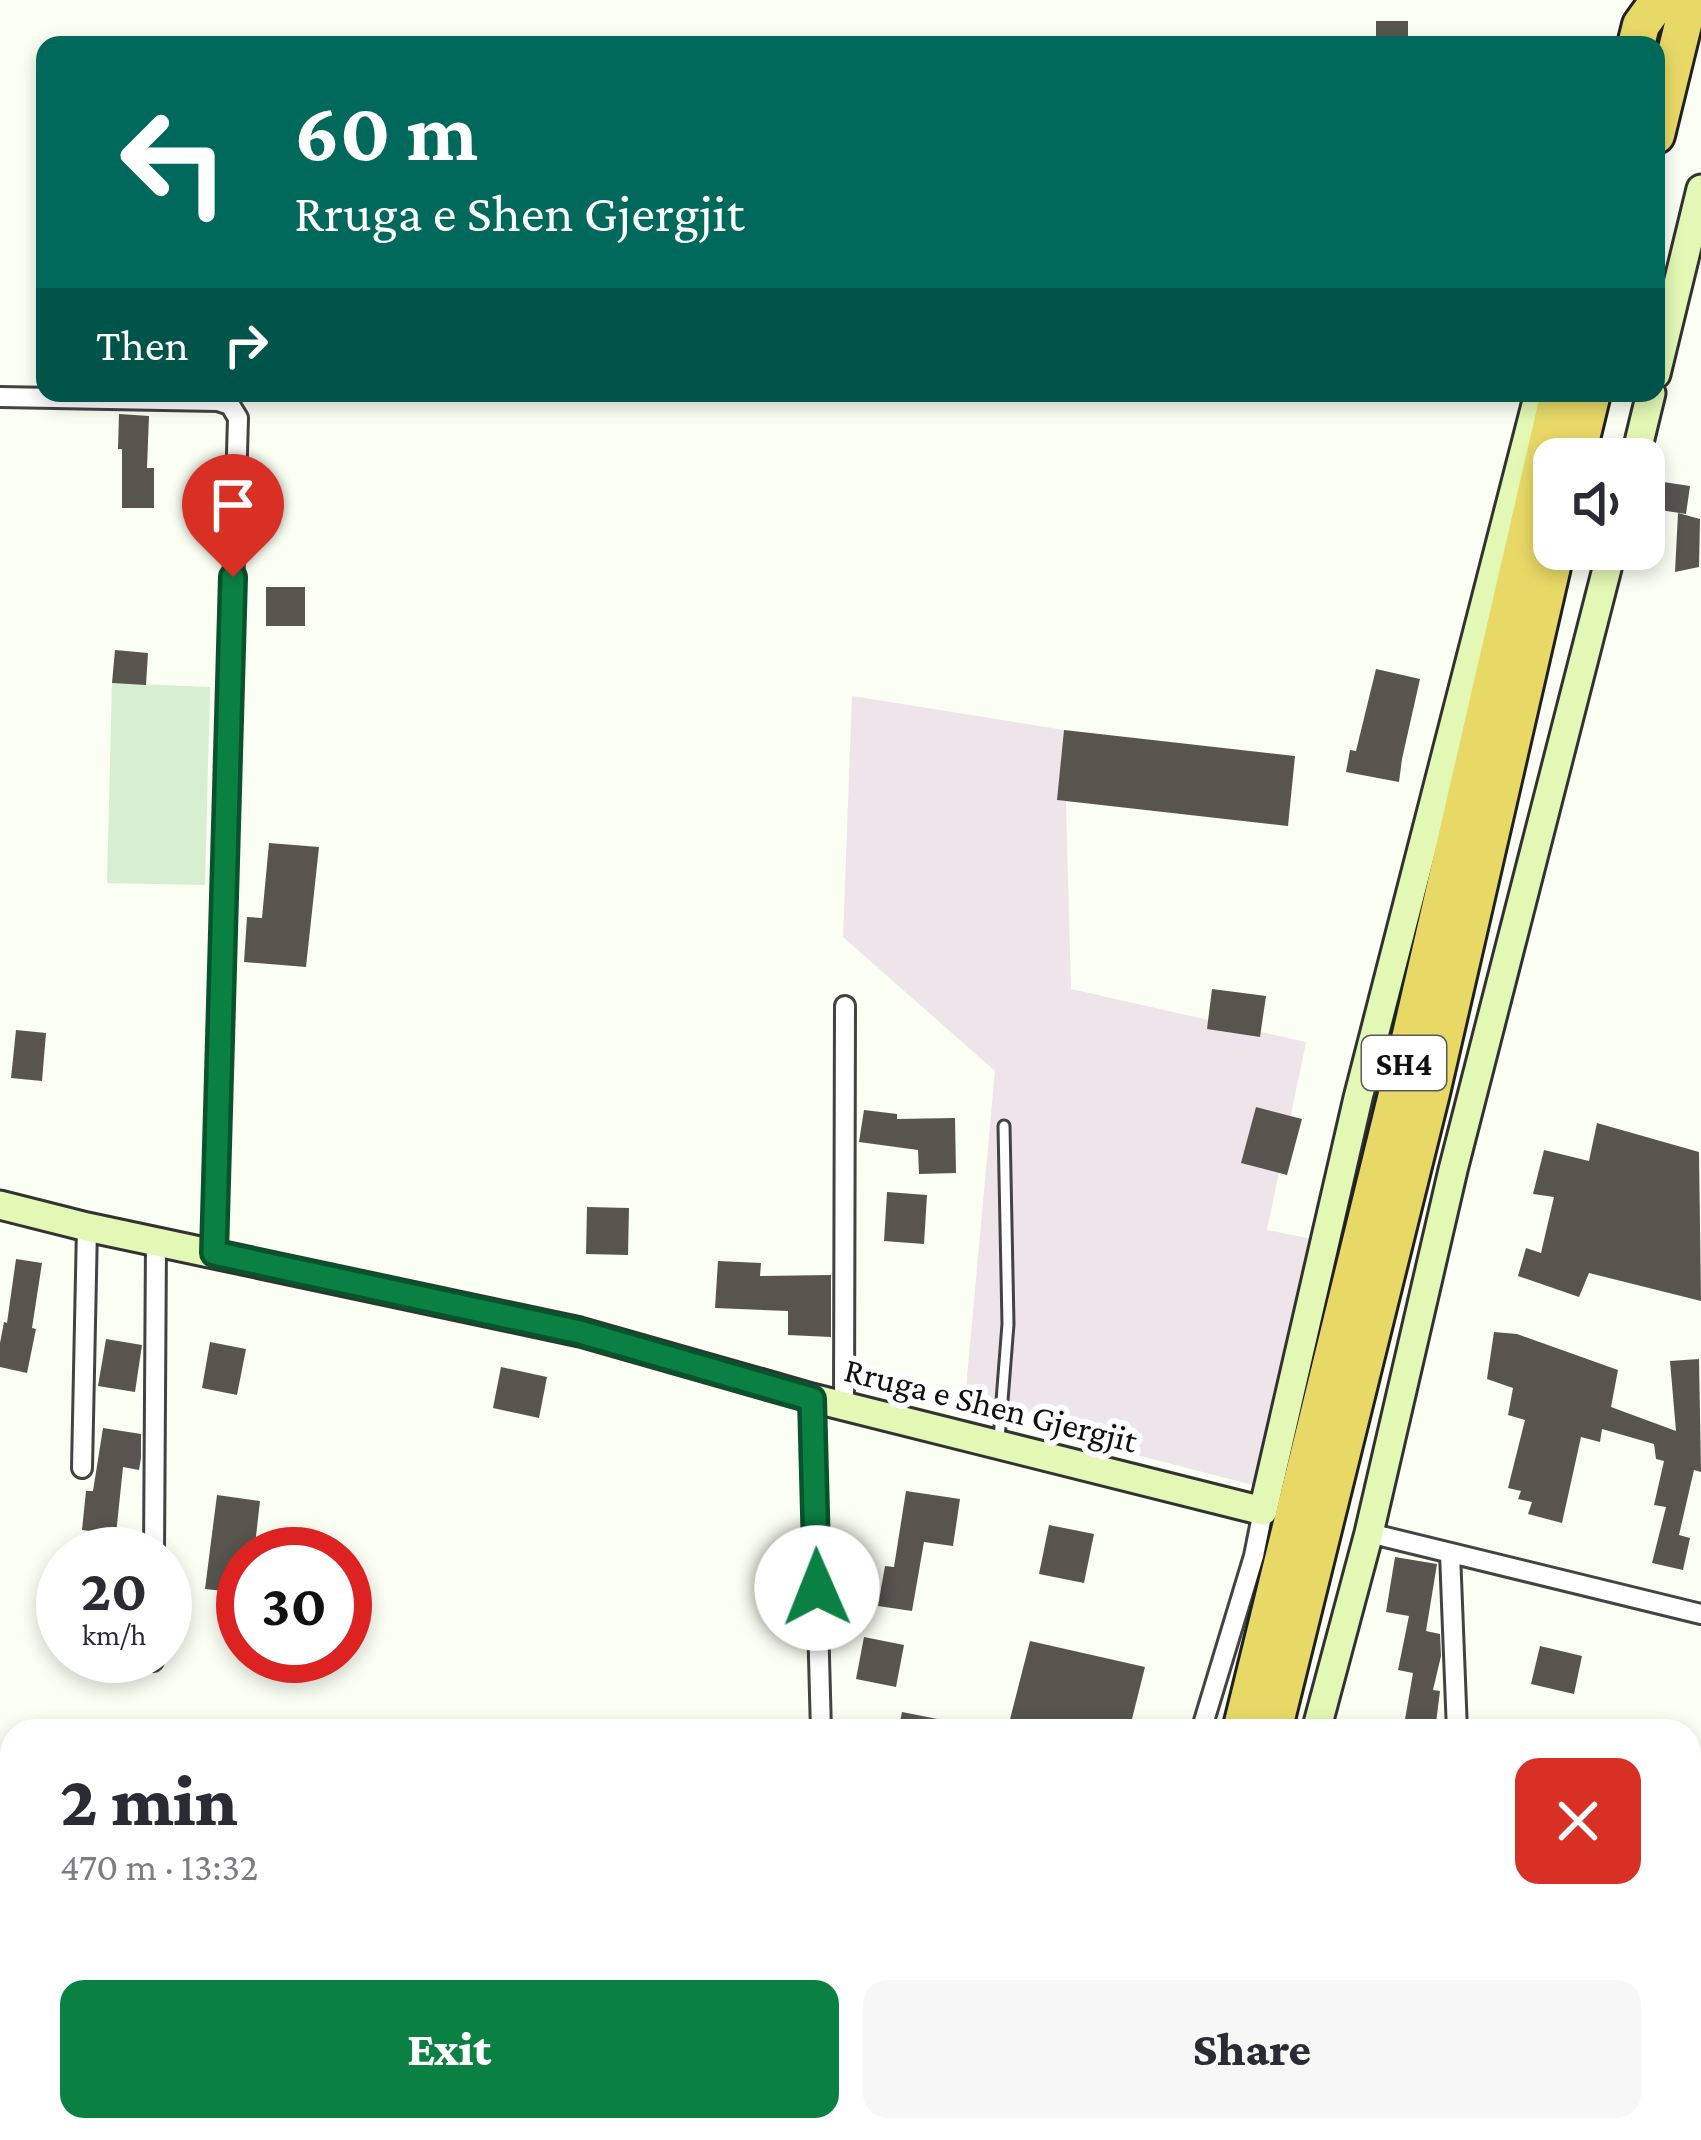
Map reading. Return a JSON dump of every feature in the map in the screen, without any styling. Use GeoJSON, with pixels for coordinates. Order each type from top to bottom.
{"type":"FeatureCollection","features":[{"type":"Feature","properties":{"kind":"highway"},"geometry":{"type":"LineString","coordinates":[[1638,36],[1660,1]]}},
{"type":"Feature","properties":{"kind":"highway"},"geometry":{"type":"LineString","coordinates":[[1650,36],[1660,1]]}},
{"type":"Feature","properties":{"kind":"highway"},"geometry":{"type":"LineString","coordinates":[[1659,36],[1660,1]]}},
{"type":"Feature","properties":{"kind":"highway","name":"SH4"},"geometry":{"type":"LineString","coordinates":[[1243,1719],[1400,1082],[1557,402]]}},
{"type":"Feature","properties":{"kind":"highway"},"geometry":{"type":"LineString","coordinates":[[1581,438],[1590,402]]}},
{"type":"Feature","properties":{"kind":"highway","name":"SH4"},"geometry":{"type":"LineString","coordinates":[[1276,1719],[1431,1093],[1551,570]]}},
{"type":"Feature","properties":{"kind":"street"},"geometry":{"type":"LineString","coordinates":[[1633,36],[1660,1]]}},
{"type":"Feature","properties":{"kind":"street"},"geometry":{"type":"LineString","coordinates":[[1665,337],[1701,189]]}},
{"type":"Feature","properties":{"kind":"street"},"geometry":{"type":"LineString","coordinates":[[0,397],[36,398]]}},
{"type":"Feature","properties":{"kind":"street"},"geometry":{"type":"LineString","coordinates":[[214,1253],[238,418],[230,405],[221,402]]}},
{"type":"Feature","properties":{"kind":"street"},"geometry":{"type":"LineString","coordinates":[[1205,1719],[1254,1556],[1358,1098],[1537,402]]}},
{"type":"Feature","properties":{"kind":"street"},"geometry":{"type":"LineString","coordinates":[[1640,438],[1650,402]]}},
{"type":"Feature","properties":{"kind":"street"},"geometry":{"type":"LineString","coordinates":[[1320,1719],[1381,1536],[1454,1170],[1607,570]]}},
{"type":"Feature","properties":{"kind":"street"},"geometry":{"type":"LineString","coordinates":[[844,1406],[845,1006]]}},
{"type":"Feature","properties":{"kind":"street","name":"Rruga e Shen Gjergjit"},"geometry":{"type":"LineString","coordinates":[[0,1205],[580,1332],[812,1399],[1263,1511]]}},
{"type":"Feature","properties":{"kind":"street"},"geometry":{"type":"LineString","coordinates":[[82,1468],[87,1227]]}},
{"type":"Feature","properties":{"kind":"street"},"geometry":{"type":"LineString","coordinates":[[154,1527],[155,1241]]}},
{"type":"Feature","properties":{"kind":"street"},"geometry":{"type":"LineString","coordinates":[[812,1399],[821,1719]]}},
{"type":"Feature","properties":{"kind":"street"},"geometry":{"type":"LineString","coordinates":[[1381,1536],[1701,1615]]}},
{"type":"Feature","properties":{"kind":"street"},"geometry":{"type":"LineString","coordinates":[[1450,1553],[1457,1719]]}},
{"type":"Feature","properties":{"kind":"lane"},"geometry":{"type":"LineString","coordinates":[[999,1444],[1008,1324],[1004,1126]]}},
{"type":"Feature","properties":{"kind":"shaded area"},"geometry":{"type":"Polygon","coordinates":[[[852,696],[1064,730],[1071,989],[1306,1042],[1267,1230],[1323,1241],[1264,1488],[964,1410],[995,1071],[843,937],[852,696]]]}},
{"type":"Feature","properties":{"kind":"green space"},"geometry":{"type":"Polygon","coordinates":[[[112,683],[210,687],[205,885],[107,883],[112,683]]]}},
{"type":"Feature","properties":{"kind":"building"},"geometry":{"type":"Polygon","coordinates":[[[1376,21],[1408,21],[1408,36],[1376,36],[1376,21]]]}},
{"type":"Feature","properties":{"kind":"building"},"geometry":{"type":"Polygon","coordinates":[[[119,414],[149,416],[147,468],[154,468],[154,508],[122,508],[119,414]]]}},
{"type":"Feature","properties":{"kind":"building"},"geometry":{"type":"Polygon","coordinates":[[[1665,482],[1690,486],[1686,514],[1665,511],[1665,482]]]}},
{"type":"Feature","properties":{"kind":"building"},"geometry":{"type":"Polygon","coordinates":[[[1678,513],[1700,519],[1699,567],[1675,572],[1678,513]]]}},
{"type":"Feature","properties":{"kind":"building"},"geometry":{"type":"Polygon","coordinates":[[[266,587],[305,587],[305,626],[266,626],[266,587]]]}},
{"type":"Feature","properties":{"kind":"building"},"geometry":{"type":"Polygon","coordinates":[[[115,650],[148,653],[146,685],[112,683],[115,650]]]}},
{"type":"Feature","properties":{"kind":"building"},"geometry":{"type":"Polygon","coordinates":[[[1376,669],[1420,679],[1399,782],[1346,772],[1350,750],[1356,751],[1376,669]]]}},
{"type":"Feature","properties":{"kind":"building"},"geometry":{"type":"Polygon","coordinates":[[[1064,730],[1295,756],[1288,826],[1057,800],[1064,730]]]}},
{"type":"Feature","properties":{"kind":"building"},"geometry":{"type":"Polygon","coordinates":[[[269,843],[319,847],[306,967],[244,962],[247,917],[262,918],[269,843]]]}},
{"type":"Feature","properties":{"kind":"building"},"geometry":{"type":"Polygon","coordinates":[[[1212,989],[1266,996],[1260,1037],[1207,1029],[1212,989]]]}},
{"type":"Feature","properties":{"kind":"building"},"geometry":{"type":"Polygon","coordinates":[[[16,1030],[46,1033],[42,1081],[11,1078],[16,1030]]]}},
{"type":"Feature","properties":{"kind":"building"},"geometry":{"type":"Polygon","coordinates":[[[1256,1107],[1302,1119],[1287,1175],[1241,1163],[1256,1107]]]}},
{"type":"Feature","properties":{"kind":"building"},"geometry":{"type":"Polygon","coordinates":[[[864,1110],[897,1114],[897,1119],[955,1118],[956,1173],[919,1174],[918,1150],[859,1142],[864,1110]]]}},
{"type":"Feature","properties":{"kind":"building"},"geometry":{"type":"Polygon","coordinates":[[[1597,1123],[1699,1152],[1701,1301],[1589,1273],[1579,1297],[1518,1276],[1526,1248],[1541,1253],[1554,1197],[1533,1194],[1544,1150],[1589,1161],[1597,1123]]]}},
{"type":"Feature","properties":{"kind":"building"},"geometry":{"type":"Polygon","coordinates":[[[887,1192],[927,1195],[924,1244],[884,1241],[887,1192]]]}},
{"type":"Feature","properties":{"kind":"building"},"geometry":{"type":"Polygon","coordinates":[[[587,1207],[629,1208],[628,1255],[586,1254],[587,1207]]]}},
{"type":"Feature","properties":{"kind":"building"},"geometry":{"type":"Polygon","coordinates":[[[16,1259],[42,1263],[27,1373],[0,1367],[16,1259]]]}},
{"type":"Feature","properties":{"kind":"building"},"geometry":{"type":"Polygon","coordinates":[[[718,1261],[761,1263],[760,1276],[831,1275],[831,1337],[788,1335],[788,1311],[715,1308],[718,1261]]]}},
{"type":"Feature","properties":{"kind":"building"},"geometry":{"type":"Polygon","coordinates":[[[1494,1332],[1517,1334],[1618,1370],[1611,1407],[1676,1431],[1670,1361],[1699,1359],[1701,1472],[1694,1470],[1679,1535],[1690,1538],[1683,1570],[1652,1563],[1666,1507],[1654,1505],[1664,1461],[1656,1459],[1654,1444],[1602,1429],[1600,1442],[1581,1437],[1562,1523],[1528,1514],[1532,1502],[1518,1499],[1521,1491],[1508,1488],[1525,1420],[1508,1415],[1513,1388],[1487,1379],[1494,1332]]]}},
{"type":"Feature","properties":{"kind":"building"},"geometry":{"type":"Polygon","coordinates":[[[106,1339],[142,1345],[135,1392],[98,1386],[106,1339]]]}},
{"type":"Feature","properties":{"kind":"building"},"geometry":{"type":"Polygon","coordinates":[[[210,1342],[246,1349],[237,1395],[202,1388],[210,1342]]]}},
{"type":"Feature","properties":{"kind":"building"},"geometry":{"type":"Polygon","coordinates":[[[501,1367],[547,1377],[539,1418],[493,1408],[501,1367]]]}},
{"type":"Feature","properties":{"kind":"building"},"geometry":{"type":"Polygon","coordinates":[[[103,1428],[141,1434],[139,1470],[123,1467],[117,1527],[82,1527],[86,1491],[93,1491],[103,1428]]]}},
{"type":"Feature","properties":{"kind":"building"},"geometry":{"type":"Polygon","coordinates":[[[906,1491],[960,1499],[953,1546],[924,1542],[912,1611],[878,1606],[885,1566],[894,1567],[906,1491]]]}},
{"type":"Feature","properties":{"kind":"building"},"geometry":{"type":"Polygon","coordinates":[[[217,1495],[260,1501],[257,1527],[216,1527],[216,1590],[205,1589],[217,1495]]]}},
{"type":"Feature","properties":{"kind":"building"},"geometry":{"type":"Polygon","coordinates":[[[1049,1525],[1094,1534],[1084,1583],[1039,1574],[1049,1525]]]}},
{"type":"Feature","properties":{"kind":"building"},"geometry":{"type":"Polygon","coordinates":[[[1395,1557],[1437,1564],[1426,1631],[1440,1634],[1441,1656],[1433,1690],[1440,1691],[1436,1719],[1405,1719],[1413,1673],[1398,1670],[1409,1616],[1386,1612],[1395,1557]]]}},
{"type":"Feature","properties":{"kind":"building"},"geometry":{"type":"Polygon","coordinates":[[[864,1637],[904,1645],[896,1687],[856,1679],[864,1637]]]}},
{"type":"Feature","properties":{"kind":"building"},"geometry":{"type":"Polygon","coordinates":[[[1030,1641],[1145,1667],[1132,1719],[1010,1719],[1030,1641]]]}},
{"type":"Feature","properties":{"kind":"building"},"geometry":{"type":"Polygon","coordinates":[[[1540,1646],[1582,1656],[1574,1694],[1531,1684],[1540,1646]]]}},
{"type":"Feature","properties":{"kind":"building"},"geometry":{"type":"Polygon","coordinates":[[[902,1712],[938,1719],[901,1719],[902,1712]]]}},
{"type":"Feature","properties":{"kind":"route"},"geometry":{"type":"LineString","coordinates":[[233,577],[214,1253],[580,1332],[812,1399],[817,1588]]}}]}
